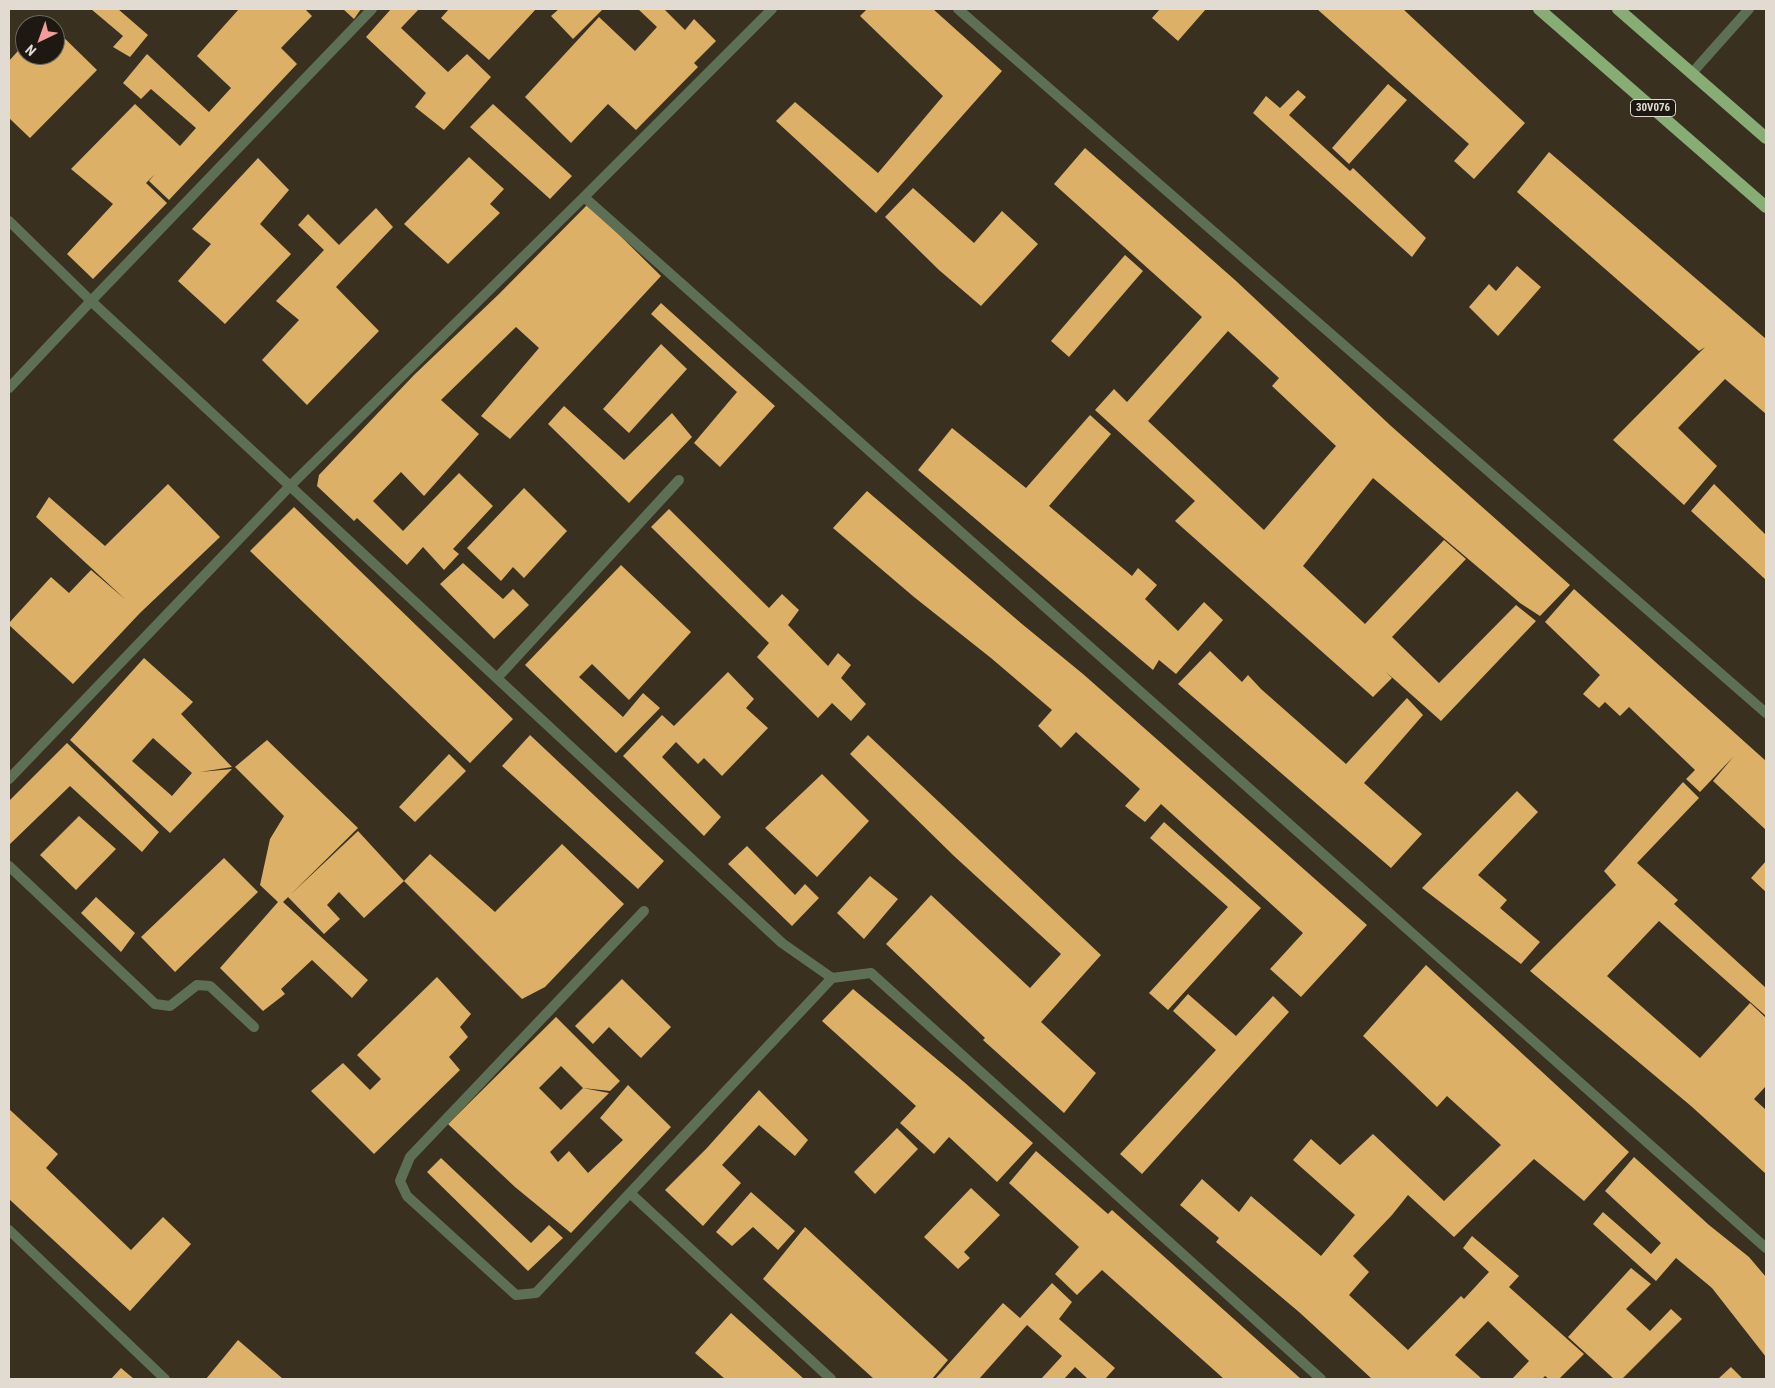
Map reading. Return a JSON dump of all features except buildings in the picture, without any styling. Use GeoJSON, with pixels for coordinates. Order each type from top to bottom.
{"type":"FeatureCollection","features":[{"type":"Feature","properties":{"kind":"main road","name":"30V076"},"geometry":{"type":"LineString","coordinates":[[1539,9],[1766,208]]}},
{"type":"Feature","properties":{"kind":"main road"},"geometry":{"type":"LineString","coordinates":[[1618,9],[1766,138]]}},
{"type":"Feature","properties":{"kind":"street"},"geometry":{"type":"LineString","coordinates":[[9,388],[372,9]]}},
{"type":"Feature","properties":{"kind":"street"},"geometry":{"type":"LineString","coordinates":[[9,778],[290,486],[772,9]]}},
{"type":"Feature","properties":{"kind":"street"},"geometry":{"type":"LineString","coordinates":[[958,9],[1766,713]]}},
{"type":"Feature","properties":{"kind":"street"},"geometry":{"type":"LineString","coordinates":[[1692,73],[1749,9]]}},
{"type":"Feature","properties":{"kind":"street"},"geometry":{"type":"LineString","coordinates":[[584,197],[1766,1248]]}},
{"type":"Feature","properties":{"kind":"street"},"geometry":{"type":"LineString","coordinates":[[9,220],[91,301],[782,943],[832,978]]}},
{"type":"Feature","properties":{"kind":"street"},"geometry":{"type":"LineString","coordinates":[[497,678],[679,480]]}},
{"type":"Feature","properties":{"kind":"street"},"geometry":{"type":"LineString","coordinates":[[9,866],[155,1004],[170,1006],[197,985],[210,986],[254,1027]]}},
{"type":"Feature","properties":{"kind":"street"},"geometry":{"type":"LineString","coordinates":[[644,911],[410,1157],[400,1181],[407,1196],[516,1295],[536,1293],[832,978],[871,973],[1322,1379]]}},
{"type":"Feature","properties":{"kind":"street"},"geometry":{"type":"LineString","coordinates":[[630,1193],[831,1379]]}},
{"type":"Feature","properties":{"kind":"street"},"geometry":{"type":"LineString","coordinates":[[9,1230],[165,1379]]}}]}
